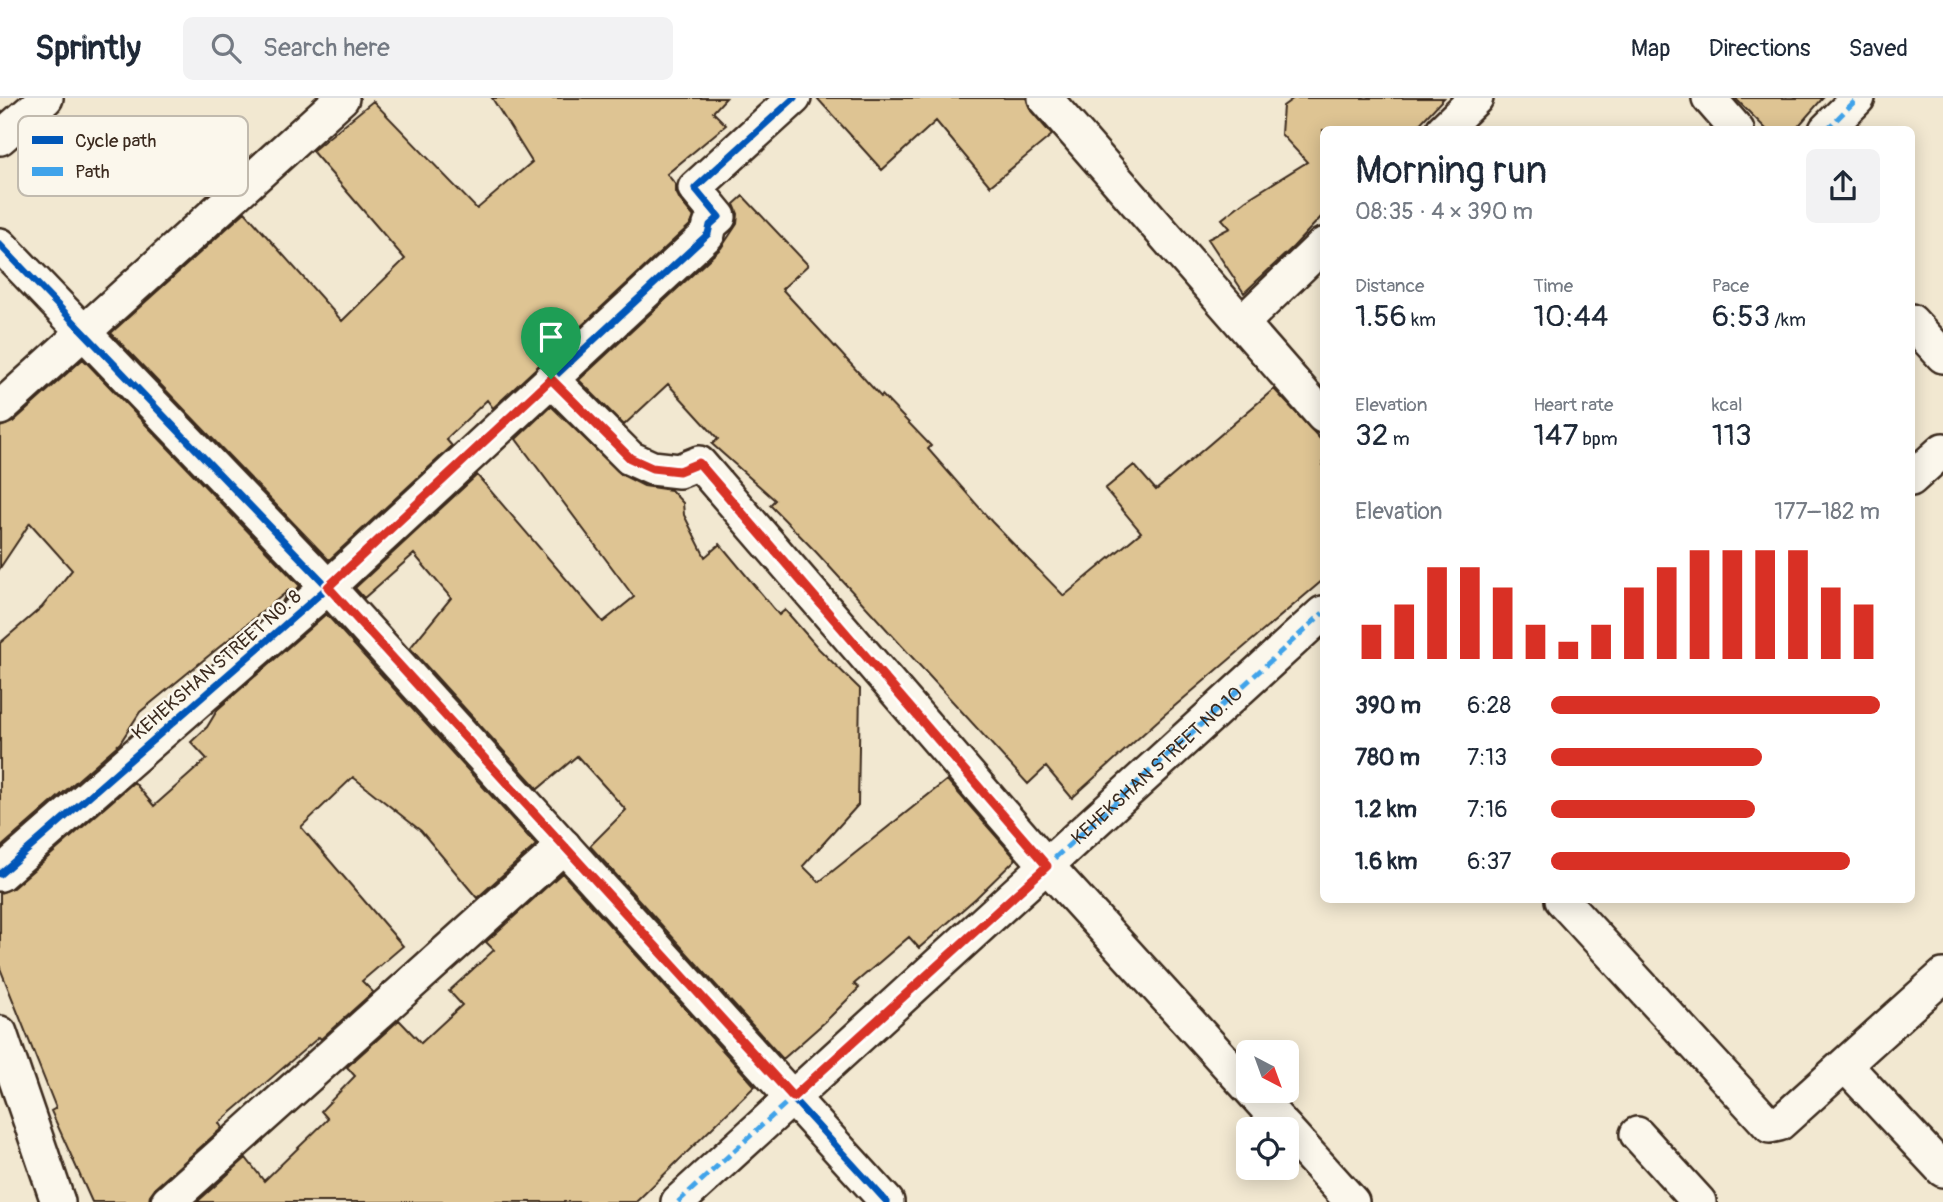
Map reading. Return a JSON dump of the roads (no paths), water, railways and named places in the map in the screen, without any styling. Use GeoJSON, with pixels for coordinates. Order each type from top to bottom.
{"type":"FeatureCollection","features":[{"type":"Feature","properties":{"kind":"street"},"geometry":{"type":"LineString","coordinates":[[25,116],[46,98]]}},
{"type":"Feature","properties":{"kind":"street"},"geometry":{"type":"LineString","coordinates":[[248,183],[342,98]]}},
{"type":"Feature","properties":{"kind":"street","name":"KEHEKSHAN STREET NO. 8"},"geometry":{"type":"LineString","coordinates":[[0,874],[328,587],[708,234],[710,225],[719,217],[695,187],[794,98]]}},
{"type":"Feature","properties":{"kind":"street"},"geometry":{"type":"LineString","coordinates":[[1045,98],[1320,413]]}},
{"type":"Feature","properties":{"kind":"street"},"geometry":{"type":"LineString","coordinates":[[1447,126],[1476,98]]}},
{"type":"Feature","properties":{"kind":"street"},"geometry":{"type":"LineString","coordinates":[[1709,98],[1734,126]]}},
{"type":"Feature","properties":{"kind":"street"},"geometry":{"type":"LineString","coordinates":[[1830,126],[1858,98]]}},
{"type":"Feature","properties":{"kind":"street"},"geometry":{"type":"LineString","coordinates":[[0,138],[18,122]]}},
{"type":"Feature","properties":{"kind":"street"},"geometry":{"type":"LineString","coordinates":[[0,408],[234,196]]}},
{"type":"Feature","properties":{"kind":"street"},"geometry":{"type":"LineString","coordinates":[[0,245],[328,587],[887,1202]]}},
{"type":"Feature","properties":{"kind":"street"},"geometry":{"type":"LineString","coordinates":[[1242,323],[1320,248]]}},
{"type":"Feature","properties":{"kind":"street"},"geometry":{"type":"LineString","coordinates":[[1915,325],[1943,356]]}},
{"type":"Feature","properties":{"kind":"street"},"geometry":{"type":"LineString","coordinates":[[551,379],[630,458],[652,468],[679,471],[699,463],[1047,866],[1236,1075]]}},
{"type":"Feature","properties":{"kind":"street"},"geometry":{"type":"LineString","coordinates":[[1915,475],[1943,450]]}},
{"type":"Feature","properties":{"kind":"street","name":"KEHEKSHAN STREET NO.10"},"geometry":{"type":"LineString","coordinates":[[678,1202],[1047,866],[1319,625]]}},
{"type":"Feature","properties":{"kind":"street"},"geometry":{"type":"LineString","coordinates":[[168,1202],[564,846]]}},
{"type":"Feature","properties":{"kind":"street"},"geometry":{"type":"LineString","coordinates":[[1565,903],[1770,1126],[1779,1124],[1943,976]]}},
{"type":"Feature","properties":{"kind":"street"},"geometry":{"type":"LineString","coordinates":[[0,1033],[58,1202]]}},
{"type":"Feature","properties":{"kind":"street"},"geometry":{"type":"LineString","coordinates":[[1845,1065],[1943,1170]]}},
{"type":"Feature","properties":{"kind":"street"},"geometry":{"type":"LineString","coordinates":[[1262,1103],[1275,1117]]}},
{"type":"Feature","properties":{"kind":"street"},"geometry":{"type":"LineString","coordinates":[[1637,1134],[1699,1202]]}},
{"type":"Feature","properties":{"kind":"street"},"geometry":{"type":"LineString","coordinates":[[1299,1143],[1353,1202]]}}]}
